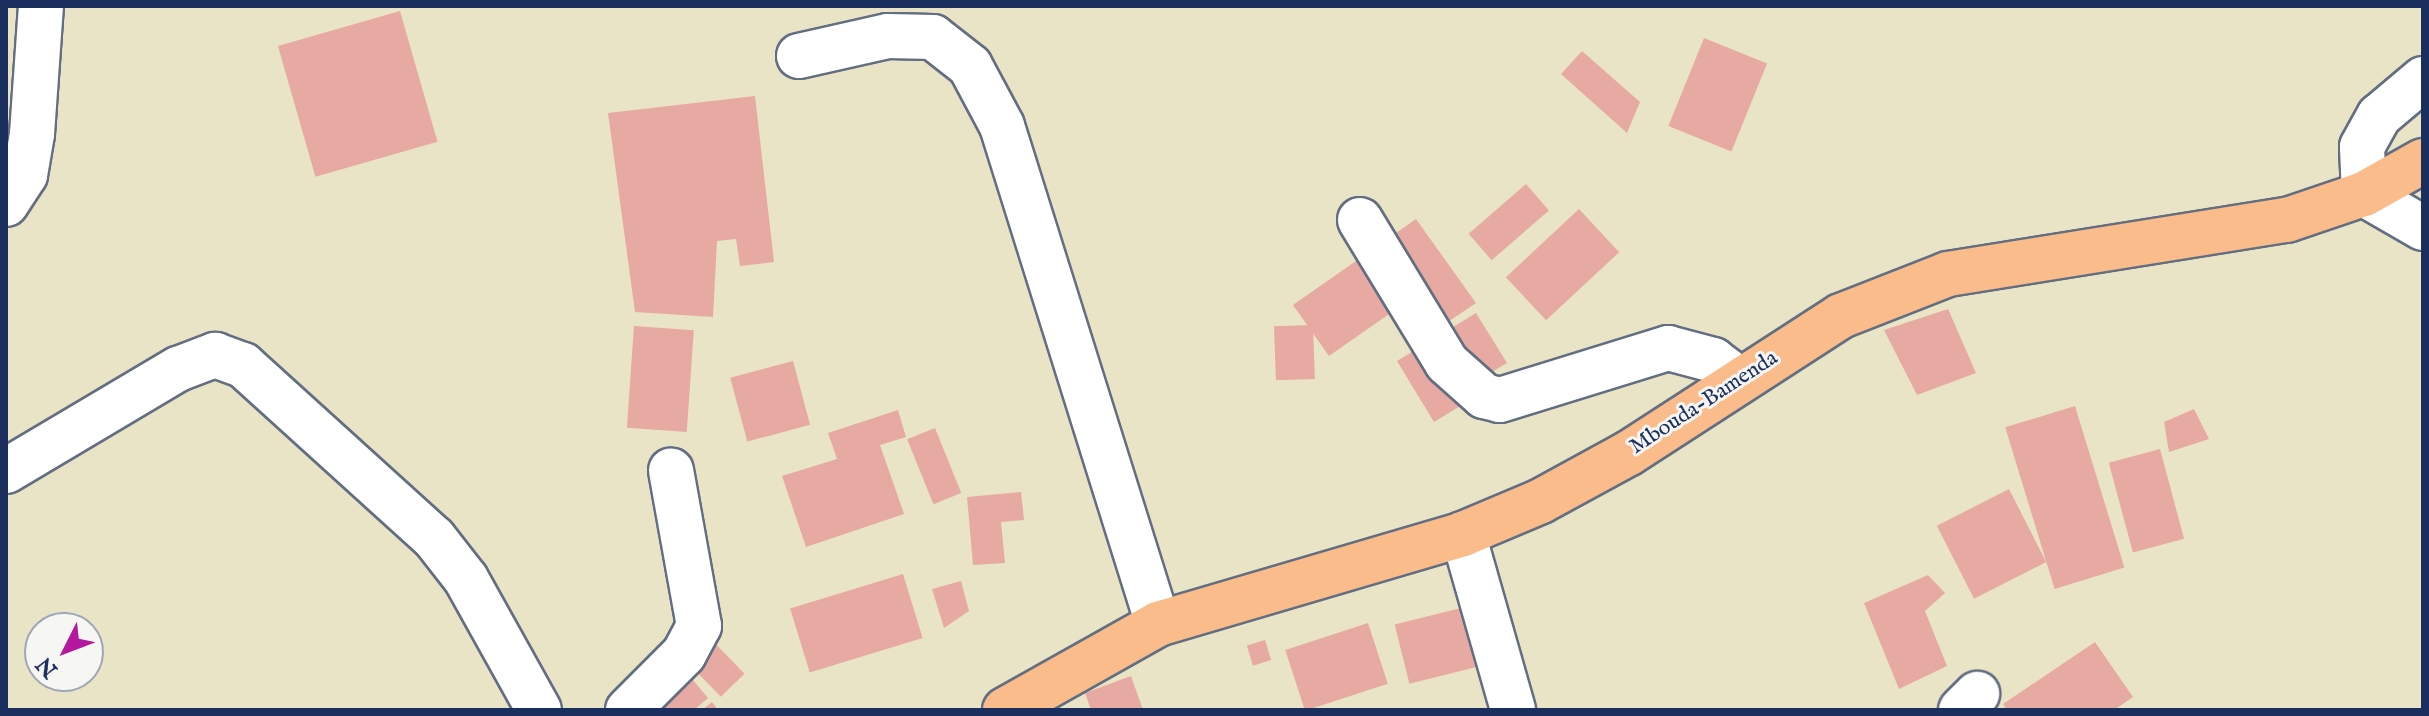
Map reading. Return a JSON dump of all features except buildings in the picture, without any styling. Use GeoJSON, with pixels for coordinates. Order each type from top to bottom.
{"type":"FeatureCollection","features":[{"type":"Feature","properties":{"kind":"highway","name":"Mbouda-Bamenda"},"geometry":{"type":"LineString","coordinates":[[1005,710],[1158,624],[1463,534],[1629,453],[1738,379],[1841,316],[1948,274],[2287,220],[2364,194],[2423,161]]}},
{"type":"Feature","properties":{"kind":"street"},"geometry":{"type":"LineString","coordinates":[[6,204],[25,175],[32,134],[41,6]]}},
{"type":"Feature","properties":{"kind":"street"},"geometry":{"type":"LineString","coordinates":[[799,56],[888,36],[933,37],[970,66],[1002,126],[1158,624]]}},
{"type":"Feature","properties":{"kind":"street"},"geometry":{"type":"LineString","coordinates":[[2423,79],[2379,116],[2362,147],[2364,194],[2423,228]]}},
{"type":"Feature","properties":{"kind":"street"},"geometry":{"type":"LineString","coordinates":[[1360,220],[1447,363],[1484,396],[1500,400],[1668,348],[1713,360],[1738,379]]}},
{"type":"Feature","properties":{"kind":"street"},"geometry":{"type":"LineString","coordinates":[[6,471],[178,369],[215,355],[243,365],[434,538],[466,579],[539,710]]}},
{"type":"Feature","properties":{"kind":"street"},"geometry":{"type":"LineString","coordinates":[[628,710],[684,654],[699,626],[671,470]]}},
{"type":"Feature","properties":{"kind":"street"},"geometry":{"type":"LineString","coordinates":[[1463,534],[1513,710]]}}]}
